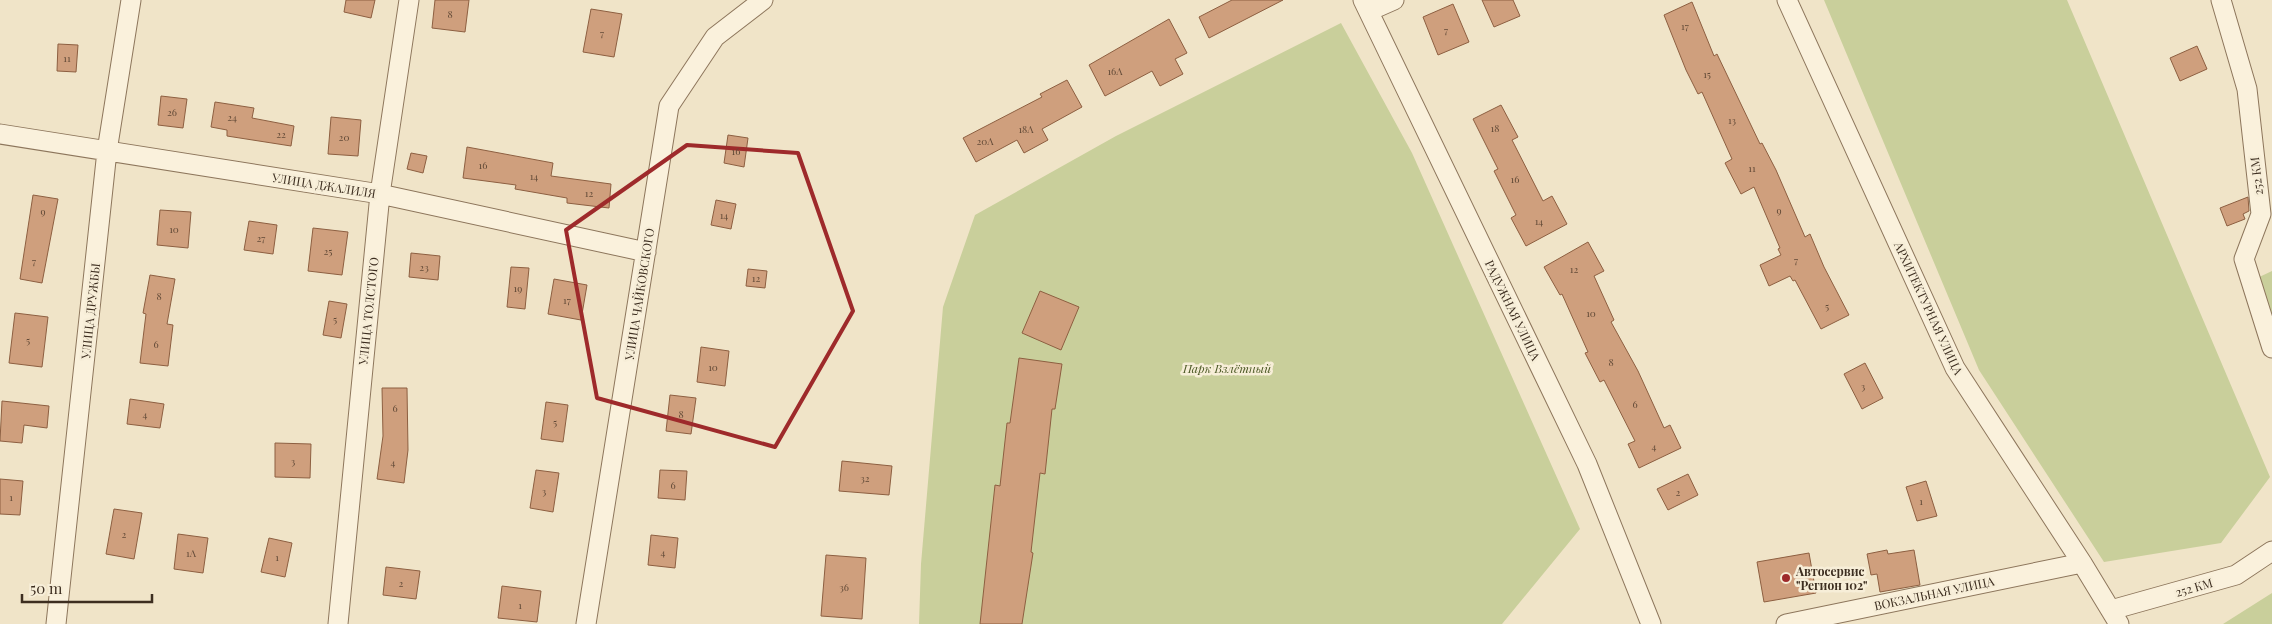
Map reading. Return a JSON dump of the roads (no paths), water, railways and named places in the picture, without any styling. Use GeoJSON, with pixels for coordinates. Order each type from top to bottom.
{"type":"FeatureCollection","features":[{"type":"Feature","properties":{"kind":"street","name":"УЛИЦА ДРУЖБЫ"},"geometry":{"type":"LineString","coordinates":[[56,624],[108,151],[131,0]]}},
{"type":"Feature","properties":{"kind":"street","name":"УЛИЦА ТОЛСТОГО"},"geometry":{"type":"LineString","coordinates":[[338,624],[380,194],[409,0]]}},
{"type":"Feature","properties":{"kind":"street","name":"УЛИЦА ЧАЙКОВСКОГО"},"geometry":{"type":"LineString","coordinates":[[586,624],[670,106],[715,37],[763,0]]}},
{"type":"Feature","properties":{"kind":"street"},"geometry":{"type":"LineString","coordinates":[[1366,6],[1394,0]]}},
{"type":"Feature","properties":{"kind":"street","name":"АРХИТЕКТУРНАЯ УЛИЦА"},"geometry":{"type":"LineString","coordinates":[[1787,0],[1955,368],[2115,617]]}},
{"type":"Feature","properties":{"kind":"street","name":"252 КМ"},"geometry":{"type":"LineString","coordinates":[[2221,0],[2247,89],[2261,214],[2244,259],[2272,348]]}},
{"type":"Feature","properties":{"kind":"street","name":"РАДУЖНАЯ УЛИЦА"},"geometry":{"type":"LineString","coordinates":[[1366,6],[1588,464],[1651,624]]}},
{"type":"Feature","properties":{"kind":"street","name":"УЛИЦА ДЖАЛИЛЯ"},"geometry":{"type":"LineString","coordinates":[[0,134],[380,194],[646,252]]}},
{"type":"Feature","properties":{"kind":"street","name":"252 КМ"},"geometry":{"type":"LineString","coordinates":[[2115,617],[2236,575],[2272,551]]}},
{"type":"Feature","properties":{"kind":"street","name":"ВОКЗАЛЬНАЯ УЛИЦА"},"geometry":{"type":"LineString","coordinates":[[1786,624],[2082,563]]}},
{"type":"Feature","properties":{"kind":"place","name":"Автосервис \"Регион 102\""},"geometry":{"type":"Point","coordinates":[1786,578]}},
{"type":"Feature","properties":{"kind":"park label","name":"Парк Взлётный"},"geometry":{"type":"Point","coordinates":[1227,368]}}]}
